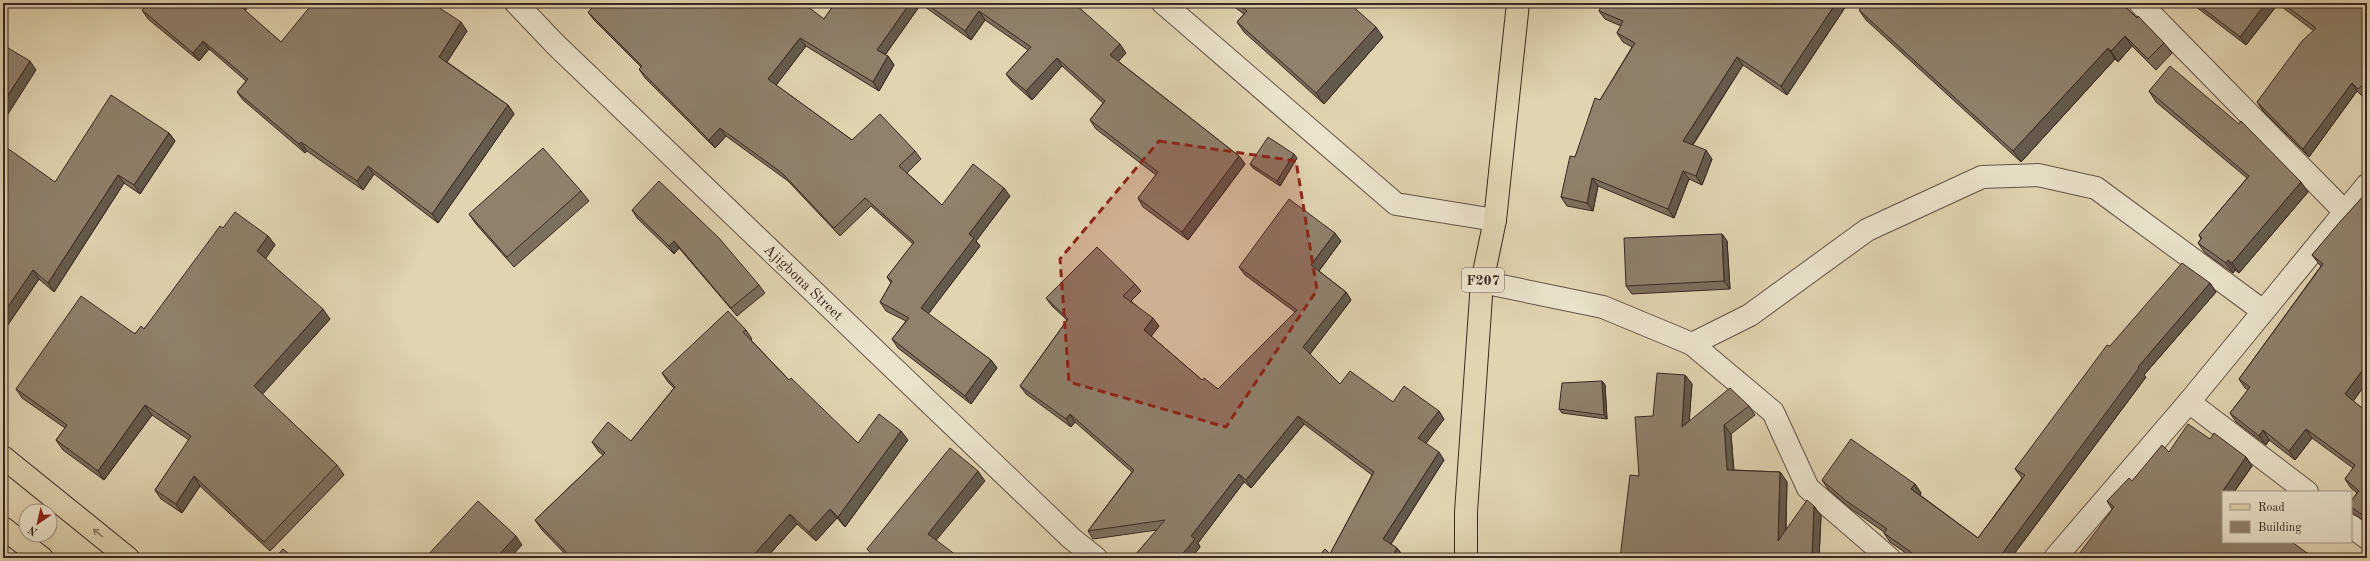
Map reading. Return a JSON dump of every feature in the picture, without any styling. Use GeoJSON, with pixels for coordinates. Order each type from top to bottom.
{"type":"FeatureCollection","features":[{"type":"Feature","properties":{"kind":"main road","name":"F207"},"geometry":{"type":"LineString","coordinates":[[1466,558],[1466,512],[1482,282],[1494,220],[1518,3]]}},
{"type":"Feature","properties":{"kind":"main road"},"geometry":{"type":"LineString","coordinates":[[3,457],[128,558]]}},
{"type":"Feature","properties":{"kind":"main road"},"geometry":{"type":"LineString","coordinates":[[3,528],[42,558]]}},
{"type":"Feature","properties":{"kind":"street","name":"Ajigbona Street"},"geometry":{"type":"LineString","coordinates":[[516,3],[556,45],[1066,532],[1096,558]]}},
{"type":"Feature","properties":{"kind":"street"},"geometry":{"type":"LineString","coordinates":[[1163,3],[1396,204],[1494,220]]}},
{"type":"Feature","properties":{"kind":"street"},"geometry":{"type":"LineString","coordinates":[[2140,3],[2346,213]]}},
{"type":"Feature","properties":{"kind":"street"},"geometry":{"type":"LineString","coordinates":[[1692,344],[1750,315],[1867,230],[1982,177],[2038,175],[2096,188],[2263,311]]}},
{"type":"Feature","properties":{"kind":"street"},"geometry":{"type":"LineString","coordinates":[[2055,558],[2189,402],[2263,311],[2346,213],[2367,185]]}},
{"type":"Feature","properties":{"kind":"street"},"geometry":{"type":"LineString","coordinates":[[1482,282],[1603,307],[1692,344],[1774,412],[1808,488],[1890,558]]}},
{"type":"Feature","properties":{"kind":"street"},"geometry":{"type":"LineString","coordinates":[[2189,402],[2306,491]]}},
{"type":"Feature","properties":{"kind":"street"},"geometry":{"type":"LineString","coordinates":[[2352,527],[2367,538]]}},
{"type":"Feature","properties":{"kind":"highlighted area"},"geometry":{"type":"Polygon","coordinates":[[[1159,141],[1296,161],[1317,290],[1226,427],[1069,382],[1060,259],[1159,141]]]}},
{"type":"Feature","properties":{"kind":"building"},"geometry":{"type":"Polygon","coordinates":[[[148,3],[239,3],[238,4],[281,42],[313,3],[432,3],[461,22],[439,57],[508,105],[432,214],[368,166],[357,181],[301,142],[299,144],[237,92],[248,79],[203,41],[193,53],[142,10],[148,3]]]}},
{"type":"Feature","properties":{"kind":"building"},"geometry":{"type":"Polygon","coordinates":[[[597,3],[803,3],[824,19],[835,3],[910,3],[877,50],[888,56],[873,82],[800,38],[768,79],[852,140],[880,114],[915,151],[899,166],[942,205],[973,164],[1004,188],[969,234],[974,238],[921,308],[991,360],[965,396],[892,339],[909,318],[880,302],[892,281],[887,277],[914,242],[865,198],[834,228],[782,173],[720,128],[709,140],[639,69],[642,66],[588,12],[597,3]]]}},
{"type":"Feature","properties":{"kind":"building"},"geometry":{"type":"Polygon","coordinates":[[[925,3],[1074,3],[1120,44],[1110,55],[1239,156],[1182,232],[1138,198],[1158,172],[1090,120],[1105,101],[1057,58],[1026,91],[1006,74],[1031,47],[979,11],[965,31],[925,3]]]}},
{"type":"Feature","properties":{"kind":"building"},"geometry":{"type":"Polygon","coordinates":[[[1236,3],[1349,3],[1376,27],[1316,93],[1237,22],[1247,11],[1236,3]]]}},
{"type":"Feature","properties":{"kind":"building"},"geometry":{"type":"Polygon","coordinates":[[[1603,3],[1836,3],[1781,86],[1737,57],[1683,141],[1706,150],[1696,176],[1683,171],[1668,209],[1592,178],[1587,203],[1561,197],[1570,156],[1575,157],[1595,98],[1600,100],[1635,43],[1617,33],[1623,21],[1599,11],[1603,3]]]}},
{"type":"Feature","properties":{"kind":"building"},"geometry":{"type":"Polygon","coordinates":[[[1865,3],[2121,3],[2137,18],[2138,16],[2164,43],[2148,59],[2125,36],[2111,51],[2108,48],[2013,151],[1859,10],[1865,3]]]}},
{"type":"Feature","properties":{"kind":"building"},"geometry":{"type":"Polygon","coordinates":[[[2196,3],[2266,3],[2240,37],[2196,3]]]}},
{"type":"Feature","properties":{"kind":"building"},"geometry":{"type":"Polygon","coordinates":[[[2282,3],[2367,3],[2367,81],[2358,89],[2352,83],[2303,149],[2257,102],[2302,41],[2316,28],[2282,3]]]}},
{"type":"Feature","properties":{"kind":"building"},"geometry":{"type":"Polygon","coordinates":[[[3,45],[30,61],[3,103],[3,45]]]}},
{"type":"Feature","properties":{"kind":"building"},"geometry":{"type":"Polygon","coordinates":[[[2170,66],[2239,124],[2241,121],[2301,182],[2232,263],[2228,260],[2226,263],[2198,243],[2202,238],[2199,235],[2249,176],[2149,91],[2170,66]]]}},
{"type":"Feature","properties":{"kind":"building"},"geometry":{"type":"Polygon","coordinates":[[[111,95],[169,133],[134,185],[118,175],[48,283],[33,270],[3,314],[3,145],[55,182],[111,95]]]}},
{"type":"Feature","properties":{"kind":"building"},"geometry":{"type":"Polygon","coordinates":[[[1268,137],[1294,154],[1277,181],[1250,164],[1268,137]]]}},
{"type":"Feature","properties":{"kind":"building"},"geometry":{"type":"Polygon","coordinates":[[[543,148],[581,191],[507,257],[469,214],[543,148]]]}},
{"type":"Feature","properties":{"kind":"building"},"geometry":{"type":"Polygon","coordinates":[[[659,181],[719,238],[759,285],[731,308],[674,241],[669,246],[632,210],[659,181]]]}},
{"type":"Feature","properties":{"kind":"building"},"geometry":{"type":"Polygon","coordinates":[[[2367,192],[2367,313],[2362,319],[2367,322],[2367,364],[2345,394],[2367,412],[2367,518],[2352,508],[2352,500],[2359,491],[2345,479],[2355,465],[2306,429],[2289,451],[2263,430],[2259,436],[2230,413],[2250,387],[2239,379],[2323,264],[2312,255],[2367,192]]]}},
{"type":"Feature","properties":{"kind":"building"},"geometry":{"type":"Polygon","coordinates":[[[1289,199],[1335,233],[1311,265],[1346,292],[1303,347],[1340,384],[1350,371],[1393,402],[1404,386],[1439,411],[1418,438],[1439,452],[1383,539],[1397,548],[1391,558],[1317,558],[1325,549],[1330,554],[1374,472],[1298,416],[1246,480],[1239,474],[1191,536],[1195,539],[1179,558],[1141,558],[1136,554],[1165,520],[1088,531],[1134,470],[1070,414],[1066,419],[1020,386],[1068,319],[1046,298],[1097,247],[1135,284],[1123,296],[1153,318],[1144,330],[1202,380],[1204,378],[1218,389],[1297,310],[1239,267],[1289,199]]]}},
{"type":"Feature","properties":{"kind":"building"},"geometry":{"type":"Polygon","coordinates":[[[235,212],[268,236],[257,251],[323,309],[254,386],[337,465],[264,542],[194,476],[176,504],[155,490],[191,436],[145,405],[98,471],[56,440],[67,425],[16,389],[81,296],[135,334],[141,326],[144,329],[220,226],[223,228],[235,212]]]}},
{"type":"Feature","properties":{"kind":"building"},"geometry":{"type":"Polygon","coordinates":[[[1722,234],[1724,281],[1626,286],[1624,238],[1722,234]]]}},
{"type":"Feature","properties":{"kind":"building"},"geometry":{"type":"Polygon","coordinates":[[[2182,263],[2210,283],[2138,367],[2139,368],[1999,558],[1919,558],[1884,533],[1887,529],[1845,500],[1822,480],[1851,439],[1915,484],[1911,489],[1978,538],[2025,475],[2015,469],[2107,345],[2110,346],[2182,263]]]}},
{"type":"Feature","properties":{"kind":"building"},"geometry":{"type":"Polygon","coordinates":[[[728,311],[746,330],[743,332],[789,380],[791,378],[858,443],[879,414],[901,431],[838,517],[830,509],[809,532],[790,514],[751,558],[572,558],[535,520],[605,453],[592,442],[608,422],[631,441],[675,387],[662,373],[728,311]]]}},
{"type":"Feature","properties":{"kind":"building"},"geometry":{"type":"Polygon","coordinates":[[[1657,373],[1685,375],[1682,427],[1730,388],[1749,406],[1724,425],[1727,470],[1780,472],[1778,541],[1807,500],[1814,506],[1812,558],[1620,558],[1630,475],[1639,476],[1635,417],[1653,416],[1657,373]]]}},
{"type":"Feature","properties":{"kind":"building"},"geometry":{"type":"Polygon","coordinates":[[[1602,381],[1604,415],[1559,409],[1562,383],[1602,381]]]}},
{"type":"Feature","properties":{"kind":"building"},"geometry":{"type":"Polygon","coordinates":[[[2188,424],[2210,439],[2214,433],[2246,457],[2222,491],[2222,543],[2293,543],[2314,558],[2076,558],[2114,507],[2107,501],[2129,478],[2132,481],[2162,445],[2169,452],[2188,424]]]}},
{"type":"Feature","properties":{"kind":"building"},"geometry":{"type":"Polygon","coordinates":[[[950,448],[978,471],[928,534],[960,558],[875,558],[867,549],[950,448]]]}},
{"type":"Feature","properties":{"kind":"building"},"geometry":{"type":"Polygon","coordinates":[[[478,501],[516,536],[496,558],[425,558],[478,501]]]}},
{"type":"Feature","properties":{"kind":"building"},"geometry":{"type":"Polygon","coordinates":[[[283,549],[294,558],[275,558],[283,549]]]}}]}
